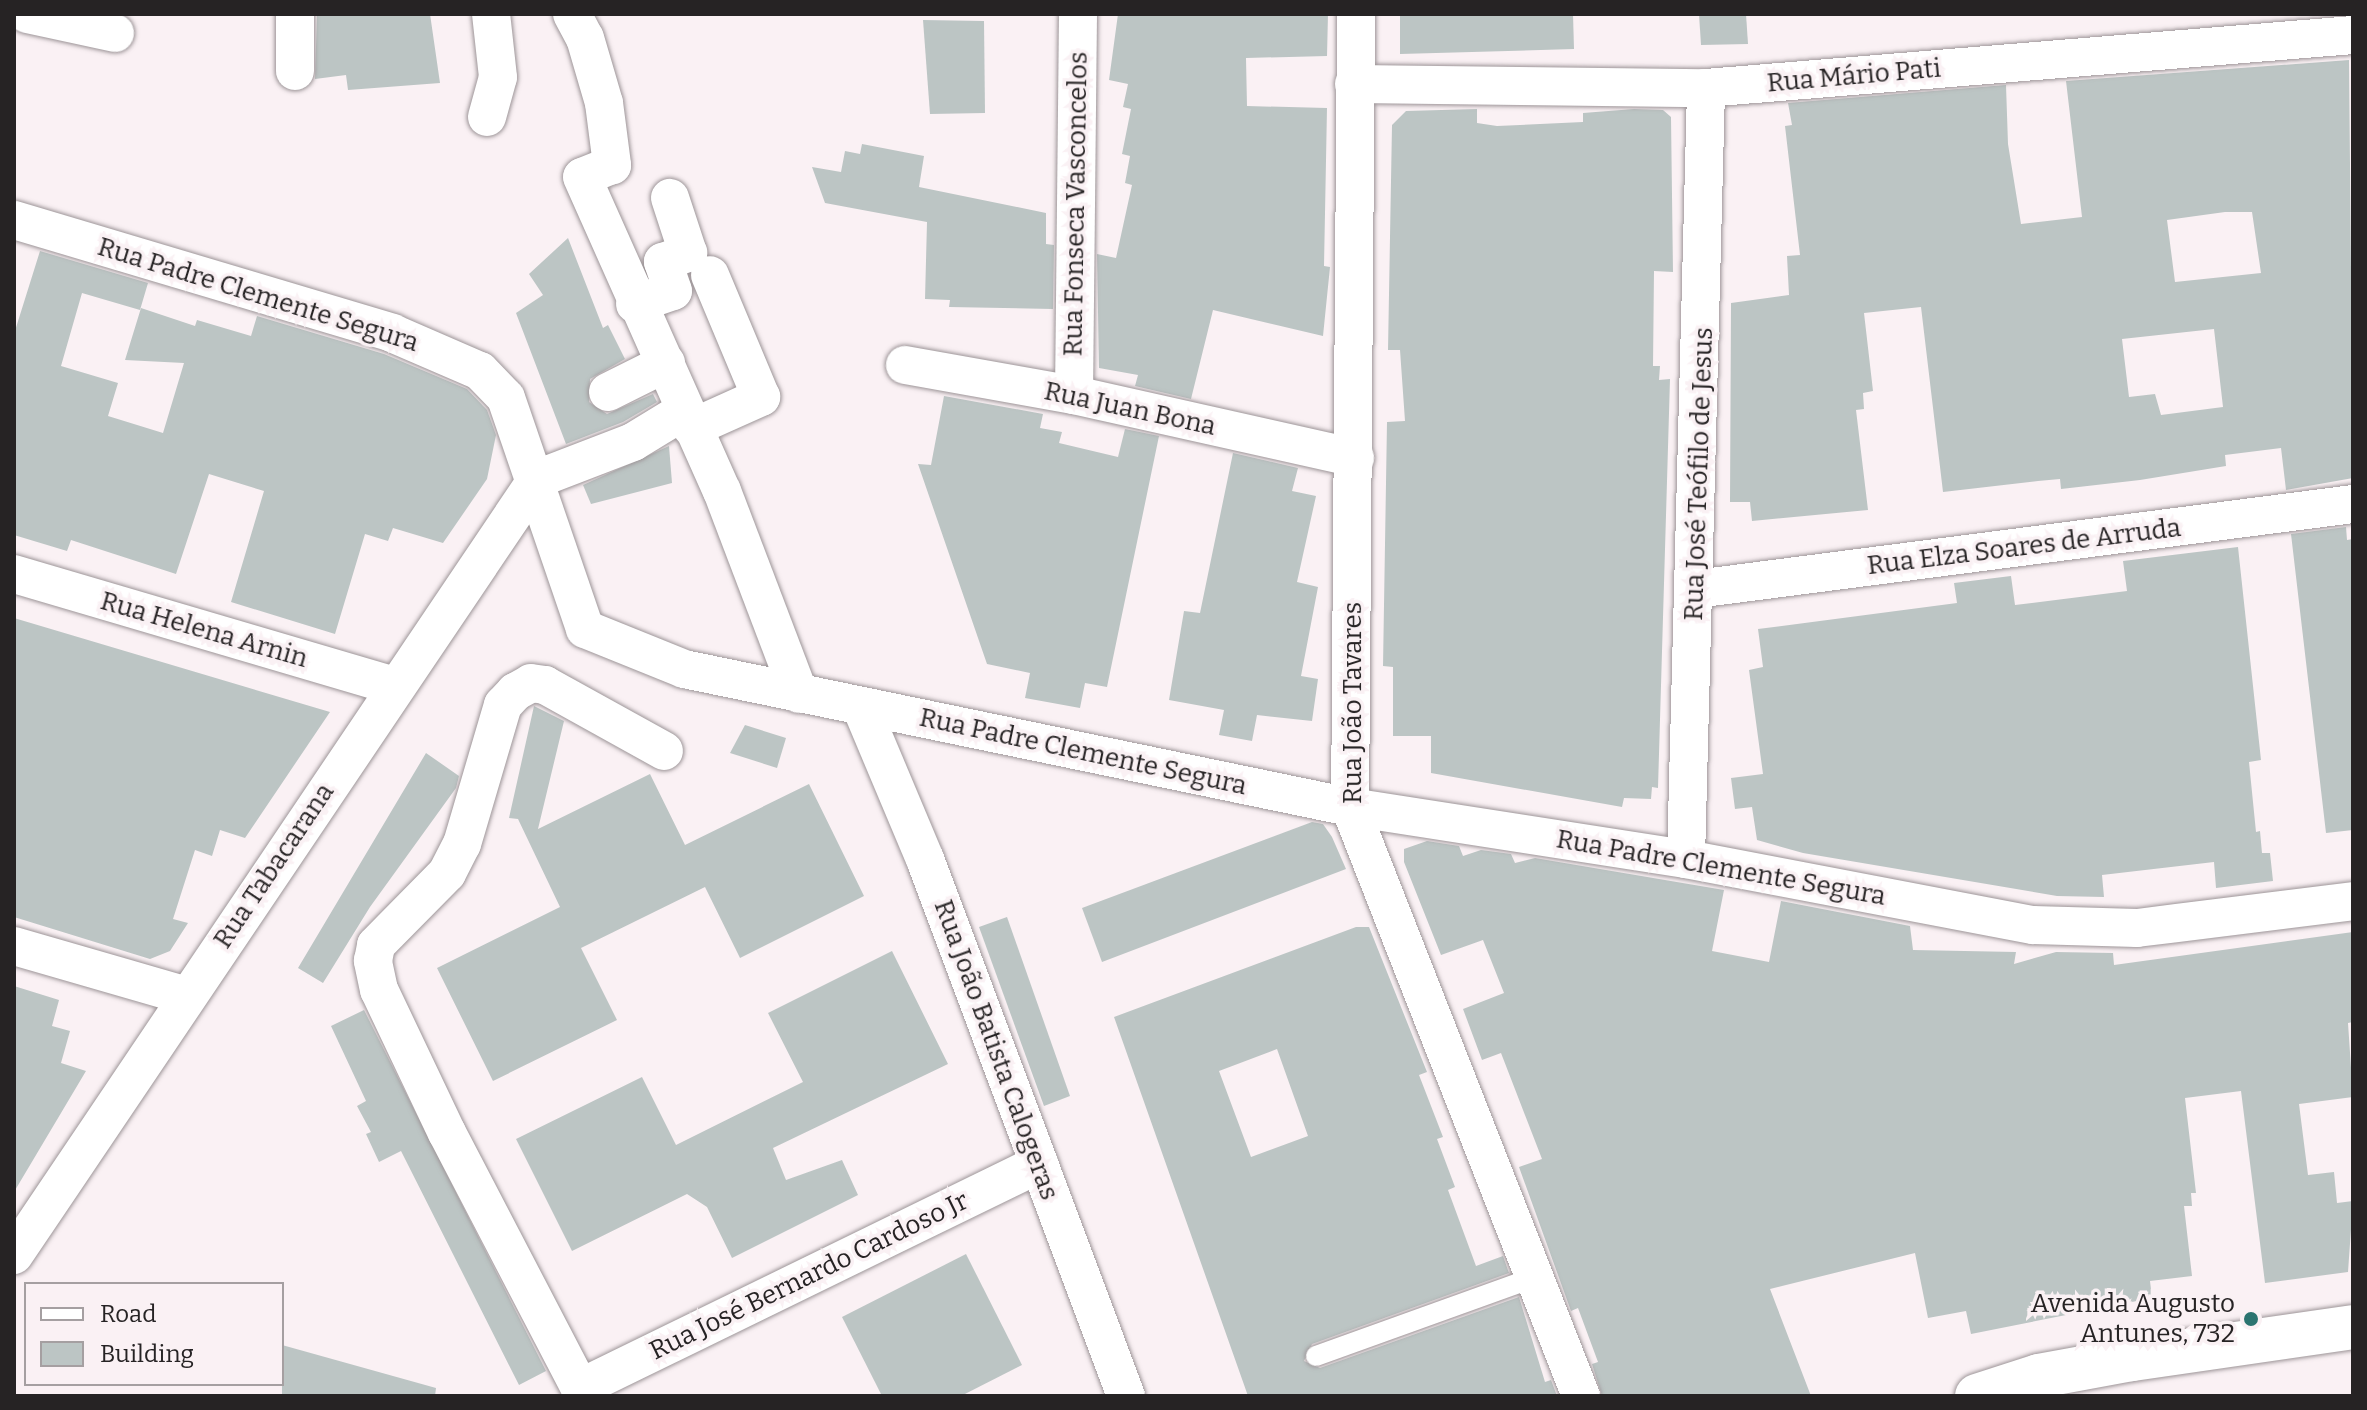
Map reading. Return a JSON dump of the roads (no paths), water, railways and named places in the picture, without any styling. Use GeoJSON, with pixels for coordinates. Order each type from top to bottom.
{"type":"FeatureCollection","features":[{"type":"Feature","properties":{"kind":"street"},"geometry":{"type":"LineString","coordinates":[[27,14],[115,33]]}},
{"type":"Feature","properties":{"kind":"street"},"geometry":{"type":"LineString","coordinates":[[295,14],[295,71]]}},
{"type":"Feature","properties":{"kind":"street"},"geometry":{"type":"LineString","coordinates":[[487,117],[498,77],[491,14]]}},
{"type":"Feature","properties":{"kind":"street"},"geometry":{"type":"LineString","coordinates":[[572,14],[585,38],[604,103],[612,165],[582,177],[635,304],[666,363],[748,556],[799,694]]}},
{"type":"Feature","properties":{"kind":"street","name":"Rua Fonseca Vasconcelos"},"geometry":{"type":"LineString","coordinates":[[1074,395],[1078,14]]}},
{"type":"Feature","properties":{"kind":"street","name":"Rua João Tavares"},"geometry":{"type":"LineString","coordinates":[[1356,14],[1350,807],[1581,1396]]}},
{"type":"Feature","properties":{"kind":"street","name":"Rua Mário Pati"},"geometry":{"type":"LineString","coordinates":[[1354,84],[1706,88],[2353,35]]}},
{"type":"Feature","properties":{"kind":"street","name":"Rua José Teófilo de Jesus"},"geometry":{"type":"LineString","coordinates":[[1686,859],[1696,589],[1706,88]]}},
{"type":"Feature","properties":{"kind":"street"},"geometry":{"type":"LineString","coordinates":[[635,304],[673,291],[663,262],[688,253],[670,198]]}},
{"type":"Feature","properties":{"kind":"street","name":"Rua Padre Clemente Segura"},"geometry":{"type":"LineString","coordinates":[[14,220],[392,333],[480,371],[506,398],[537,479],[585,629],[684,669],[1350,807],[1686,859],[2033,925],[2137,928],[2353,901]]}},
{"type":"Feature","properties":{"kind":"street"},"geometry":{"type":"LineString","coordinates":[[537,479],[688,419],[761,397],[710,275]]}},
{"type":"Feature","properties":{"kind":"street"},"geometry":{"type":"LineString","coordinates":[[608,392],[666,363]]}},
{"type":"Feature","properties":{"kind":"street","name":"Rua Juan Bona"},"geometry":{"type":"LineString","coordinates":[[905,365],[1074,395],[1355,458]]}},
{"type":"Feature","properties":{"kind":"street","name":"Rua Tabacarana"},"geometry":{"type":"LineString","coordinates":[[14,1255],[537,479]]}},
{"type":"Feature","properties":{"kind":"street","name":"Rua Elza Soares de Arruda"},"geometry":{"type":"LineString","coordinates":[[1696,589],[2353,504]]}},
{"type":"Feature","properties":{"kind":"street","name":"Rua Helena Arnin"},"geometry":{"type":"LineString","coordinates":[[14,574],[395,686]]}},
{"type":"Feature","properties":{"kind":"street"},"geometry":{"type":"LineString","coordinates":[[582,1392],[447,1133],[379,990],[373,961],[376,945],[447,873],[462,844],[503,705],[515,692],[531,683],[545,685],[664,751]]}},
{"type":"Feature","properties":{"kind":"street","name":"Rua João Batista Calogeras"},"geometry":{"type":"LineString","coordinates":[[861,707],[925,859],[1126,1396]]}},
{"type":"Feature","properties":{"kind":"street"},"geometry":{"type":"LineString","coordinates":[[14,946],[187,996]]}},
{"type":"Feature","properties":{"kind":"street","name":"Rua José Bernardo Cardoso Jr"},"geometry":{"type":"LineString","coordinates":[[582,1392],[1039,1164]]}},
{"type":"Feature","properties":{"kind":"street"},"geometry":{"type":"LineString","coordinates":[[1977,1396],[2039,1376],[2132,1359],[2353,1327]]}},
{"type":"Feature","properties":{"kind":"lane"},"geometry":{"type":"LineString","coordinates":[[1316,1356],[1536,1277]]}},
{"type":"Feature","properties":{"kind":"place","name":"Avenida Augusto Antunes, 732"},"geometry":{"type":"Point","coordinates":[2251,1319]}}]}
